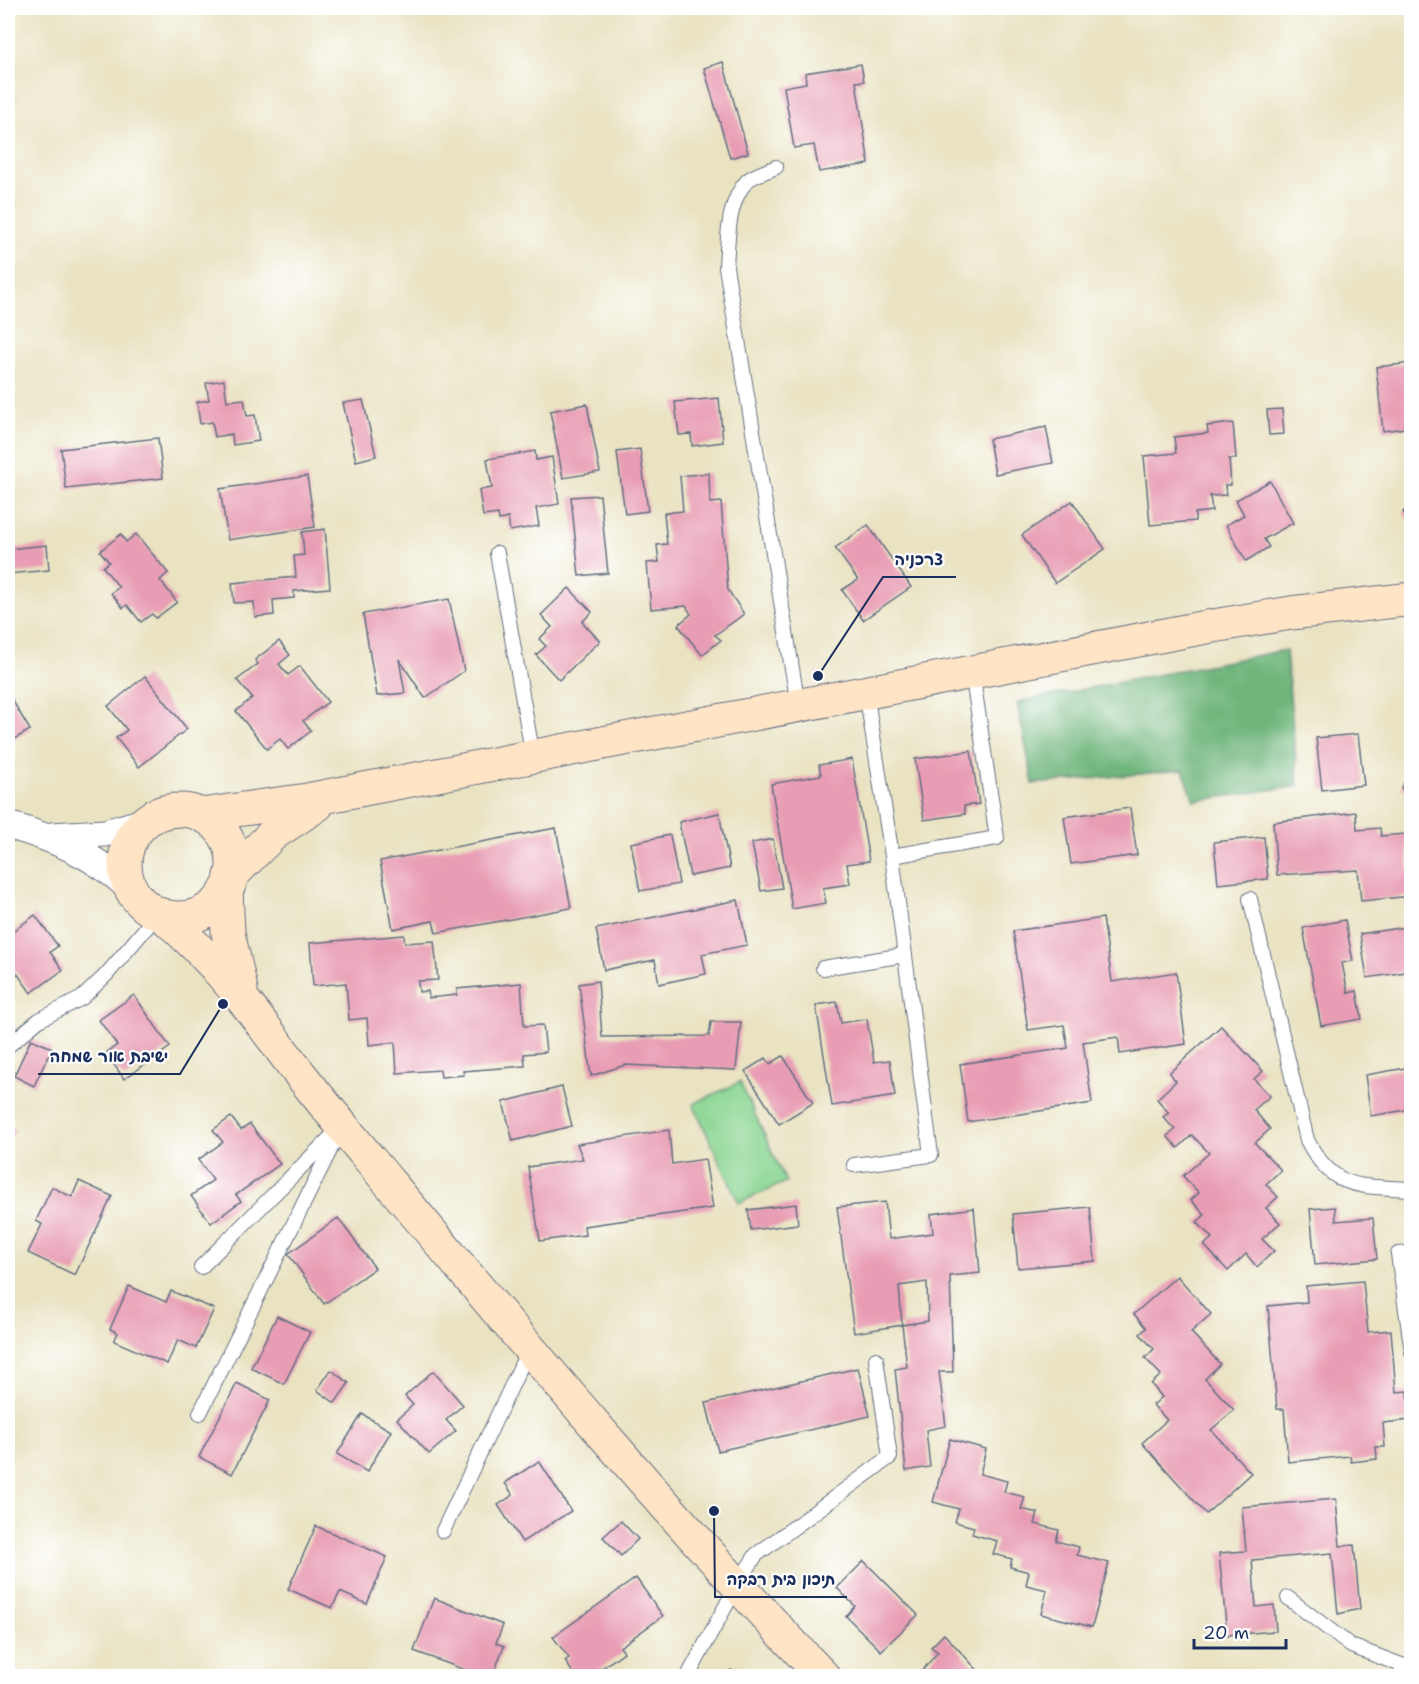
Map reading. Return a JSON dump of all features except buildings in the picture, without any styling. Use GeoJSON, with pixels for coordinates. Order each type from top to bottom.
{"type":"FeatureCollection","features":[{"type":"Feature","properties":{"kind":"street"},"geometry":{"type":"LineString","coordinates":[[42,835],[105,833],[144,822],[174,810],[201,815],[270,807],[1245,620],[1412,599]]}},
{"type":"Feature","properties":{"kind":"street"},"geometry":{"type":"LineString","coordinates":[[160,915],[183,918],[194,916],[213,906],[258,847],[288,823],[346,792]]}},
{"type":"Feature","properties":{"kind":"street"},"geometry":{"type":"LineString","coordinates":[[201,815],[213,822],[227,838],[233,859],[229,883],[229,939],[243,997]]}},
{"type":"Feature","properties":{"kind":"street"},"geometry":{"type":"LineString","coordinates":[[130,889],[124,869],[127,847],[131,837],[144,822]]}},
{"type":"Feature","properties":{"kind":"street"},"geometry":{"type":"LineString","coordinates":[[8,825],[42,835],[92,859],[206,955],[243,997],[342,1126],[638,1477],[823,1677]]}},
{"type":"Feature","properties":{"kind":"lane"},"geometry":{"type":"LineString","coordinates":[[776,167],[747,180],[729,224],[726,267],[798,705]]}},
{"type":"Feature","properties":{"kind":"lane"},"geometry":{"type":"LineString","coordinates":[[497,553],[533,757]]}},
{"type":"Feature","properties":{"kind":"lane"},"geometry":{"type":"LineString","coordinates":[[892,856],[997,838],[972,672]]}},
{"type":"Feature","properties":{"kind":"lane"},"geometry":{"type":"LineString","coordinates":[[854,1165],[932,1155],[892,856],[866,692]]}},
{"type":"Feature","properties":{"kind":"lane"},"geometry":{"type":"LineString","coordinates":[[1250,898],[1307,1140],[1319,1162],[1343,1182],[1412,1189]]}},
{"type":"Feature","properties":{"kind":"lane"},"geometry":{"type":"LineString","coordinates":[[8,1046],[39,1020],[82,998],[160,915]]}},
{"type":"Feature","properties":{"kind":"lane"},"geometry":{"type":"LineString","coordinates":[[823,968],[905,955]]}},
{"type":"Feature","properties":{"kind":"lane"},"geometry":{"type":"LineString","coordinates":[[201,1267],[342,1126]]}},
{"type":"Feature","properties":{"kind":"lane"},"geometry":{"type":"LineString","coordinates":[[200,1413],[342,1126]]}},
{"type":"Feature","properties":{"kind":"lane"},"geometry":{"type":"LineString","coordinates":[[1412,1252],[1398,1254],[1412,1352]]}},
{"type":"Feature","properties":{"kind":"lane"},"geometry":{"type":"LineString","coordinates":[[443,1531],[529,1349]]}},
{"type":"Feature","properties":{"kind":"lane"},"geometry":{"type":"LineString","coordinates":[[688,1677],[737,1585],[756,1555],[890,1457],[876,1359]]}},
{"type":"Feature","properties":{"kind":"lane"},"geometry":{"type":"LineString","coordinates":[[1288,1598],[1351,1646],[1412,1669]]}},
{"type":"Feature","properties":{"kind":"green space"},"geometry":{"type":"Polygon","coordinates":[[[1286,650],[1298,786],[1194,801],[1183,770],[1033,784],[1017,702],[1286,650]]]}},
{"type":"Feature","properties":{"kind":"green space"},"geometry":{"type":"Polygon","coordinates":[[[740,1082],[786,1182],[739,1203],[693,1104],[740,1082]]]}},
{"type":"Feature","properties":{"kind":"place","name":"צרכניה"},"geometry":{"type":"Point","coordinates":[818,676]}},
{"type":"Feature","properties":{"kind":"place","name":"ישיבת אור שמחה"},"geometry":{"type":"Point","coordinates":[223,1004]}},
{"type":"Feature","properties":{"kind":"place","name":"תיכון בית רבקה"},"geometry":{"type":"Point","coordinates":[714,1511]}}]}
